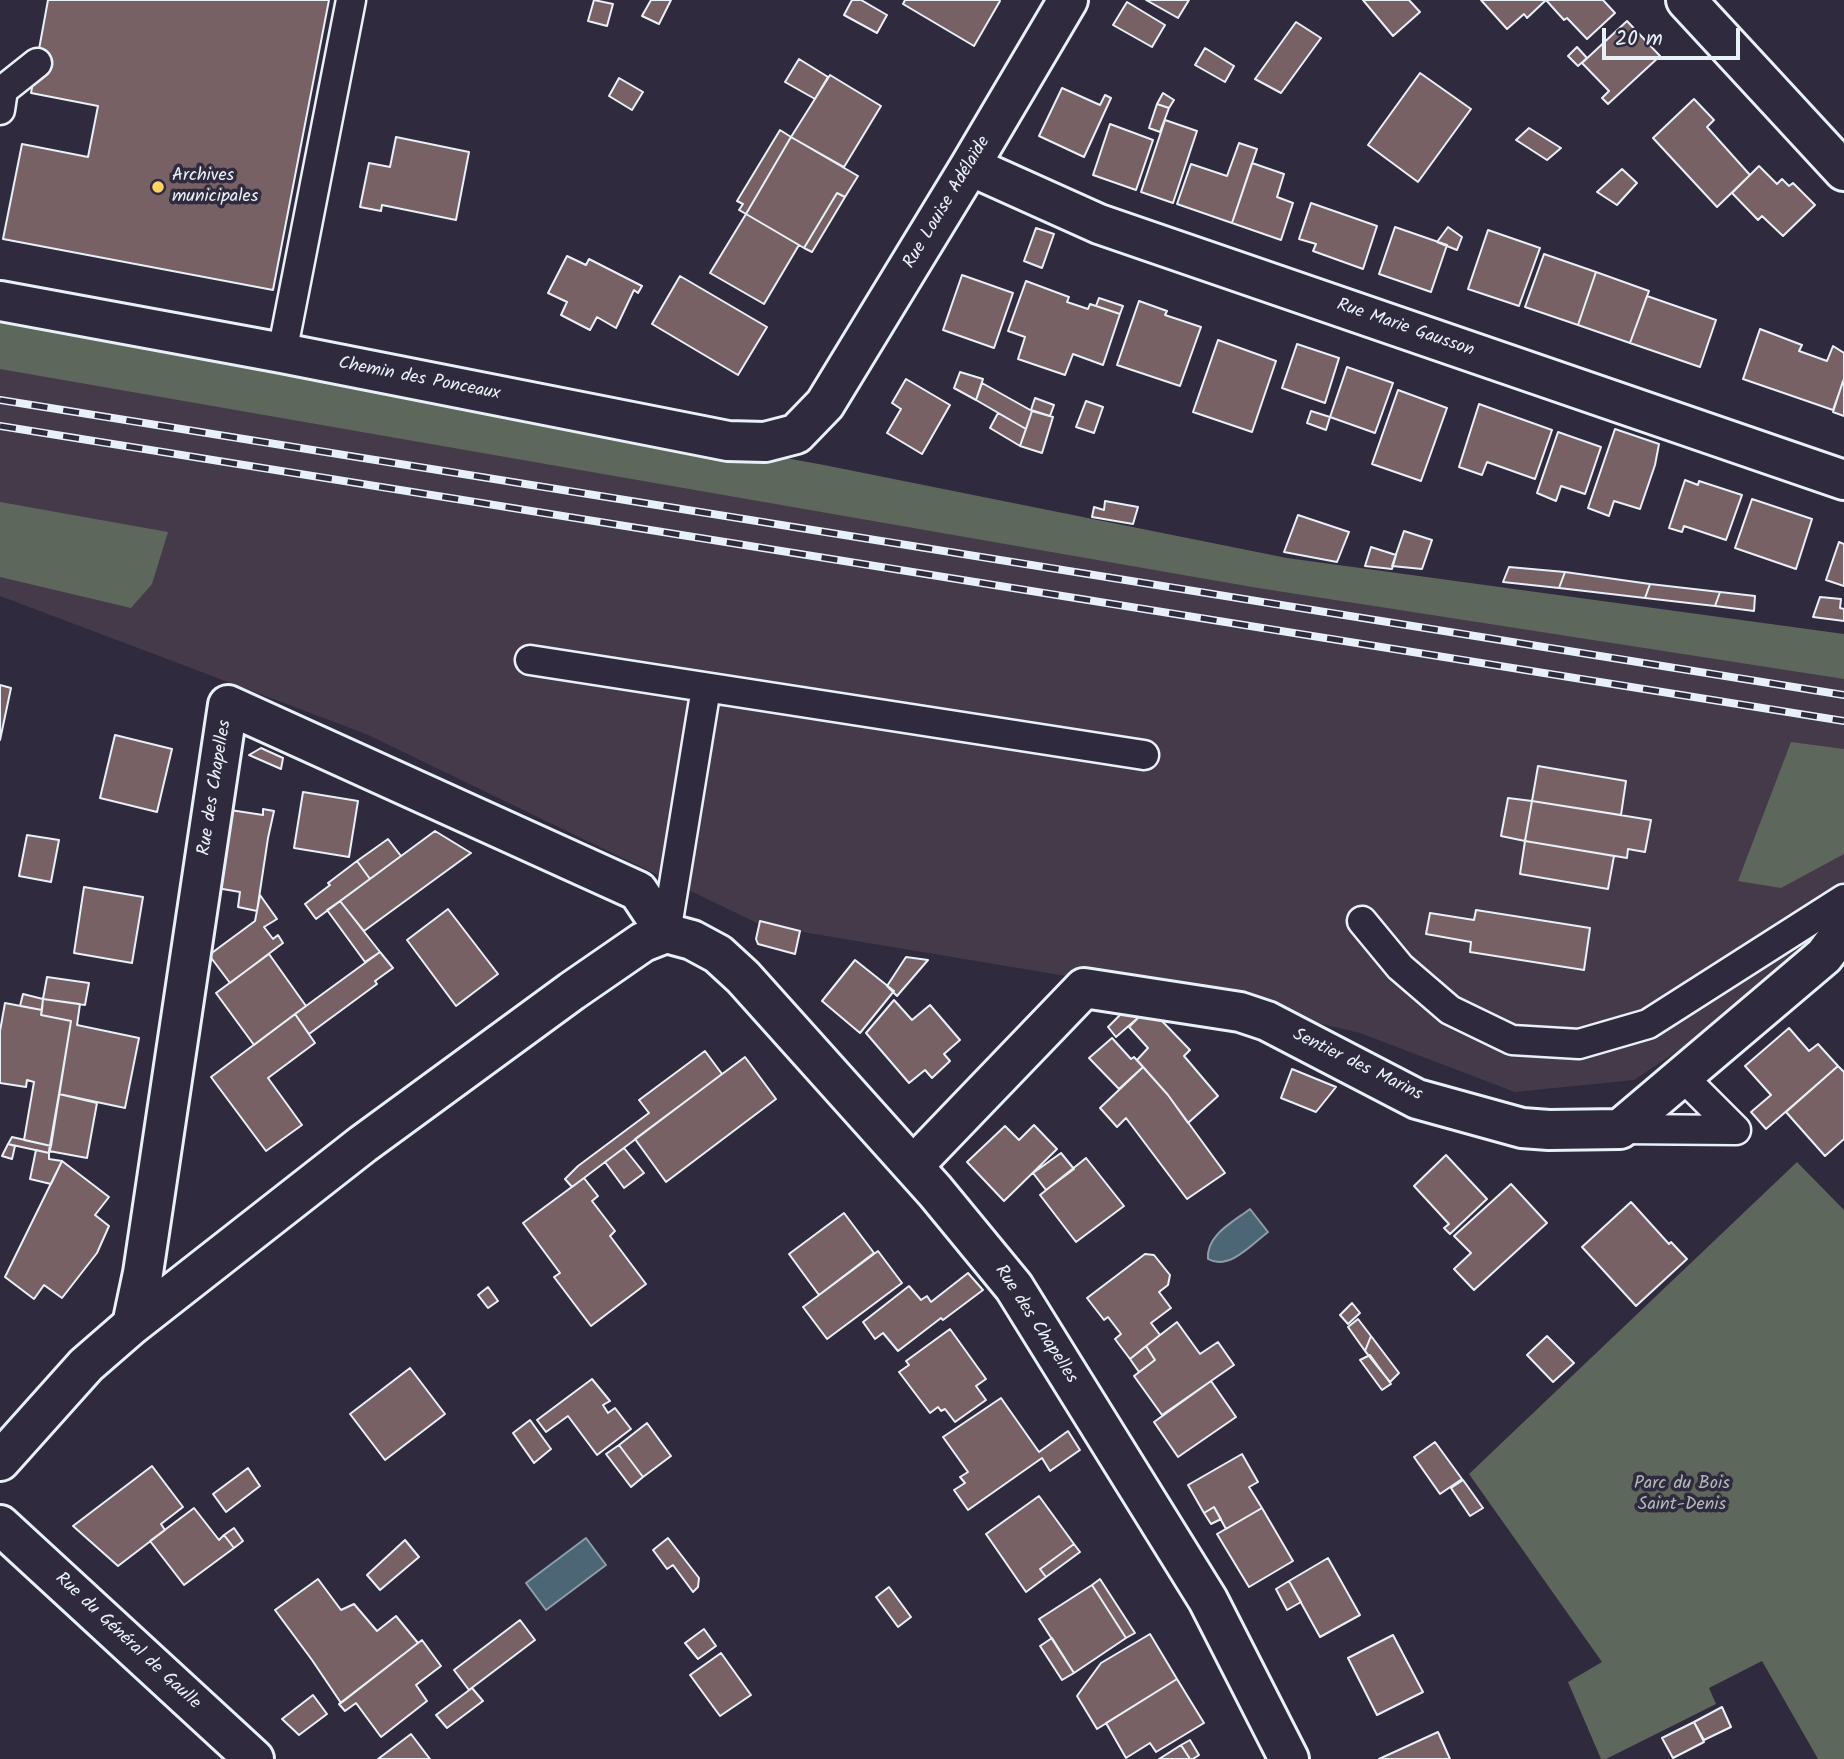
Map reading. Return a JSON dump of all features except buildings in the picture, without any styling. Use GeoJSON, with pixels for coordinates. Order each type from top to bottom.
{"type":"FeatureCollection","features":[{"type":"Feature","properties":{"kind":"street","name":"Rue Louise Adélaïde"},"geometry":{"type":"LineString","coordinates":[[825,404],[1068,0]]}},
{"type":"Feature","properties":{"kind":"street"},"geometry":{"type":"LineString","coordinates":[[1686,0],[1844,171]]}},
{"type":"Feature","properties":{"kind":"street","name":"Rue Marie Gausson"},"geometry":{"type":"LineString","coordinates":[[970,166],[1099,224],[1844,480]]}},
{"type":"Feature","properties":{"kind":"street","name":"Chemin des Ponceaux"},"geometry":{"type":"LineString","coordinates":[[0,300],[728,441],[765,442],[796,434],[825,404]]}},
{"type":"Feature","properties":{"kind":"street","name":"Rue des Chapelles"},"geometry":{"type":"LineString","coordinates":[[132,1325],[143,1273],[229,705],[638,891],[666,933],[692,940],[718,954],[734,969],[913,1166],[1021,1299],[1208,1600],[1289,1759]]}},
{"type":"Feature","properties":{"kind":"street"},"geometry":{"type":"LineString","coordinates":[[1620,1129],[1824,956],[1844,929]]}},
{"type":"Feature","properties":{"kind":"street"},"geometry":{"type":"LineString","coordinates":[[0,1461],[86,1365],[132,1325],[363,1144],[612,963],[643,942],[666,933]]}},
{"type":"Feature","properties":{"kind":"street","name":"Sentier des Marins"},"geometry":{"type":"LineString","coordinates":[[913,1166],[1084,988],[1241,1012],[1267,1021],[1417,1099],[1522,1128],[1620,1129]]}},
{"type":"Feature","properties":{"kind":"street","name":"Rue du Général de Gaulle"},"geometry":{"type":"LineString","coordinates":[[0,1525],[254,1759]]}},
{"type":"Feature","properties":{"kind":"lane"},"geometry":{"type":"LineString","coordinates":[[282,353],[351,0]]}},
{"type":"Feature","properties":{"kind":"lane"},"geometry":{"type":"LineString","coordinates":[[0,110],[3,90],[37,63]]}},
{"type":"Feature","properties":{"kind":"lane"},"geometry":{"type":"LineString","coordinates":[[530,660],[1144,755]]}},
{"type":"Feature","properties":{"kind":"lane"},"geometry":{"type":"LineString","coordinates":[[666,933],[706,688]]}},
{"type":"Feature","properties":{"kind":"lane"},"geometry":{"type":"LineString","coordinates":[[1362,922],[1400,967],[1450,1010],[1513,1040],[1579,1044],[1648,1024],[1844,899]]}},
{"type":"Feature","properties":{"kind":"lane"},"geometry":{"type":"LineString","coordinates":[[1620,1129],[1736,1130],[1683,1077]]}},
{"type":"Feature","properties":{"kind":"shaded area"},"geometry":{"type":"Polygon","coordinates":[[[0,336],[1439,585],[1844,636],[1844,941],[1634,1080],[1515,1092],[1360,1033],[1245,1006],[761,925],[366,734],[0,596],[0,336]]]}},
{"type":"Feature","properties":{"kind":"green space"},"geometry":{"type":"Polygon","coordinates":[[[0,315],[824,465],[1287,558],[1844,634],[1844,679],[1258,588],[0,369],[0,315]]]}},
{"type":"Feature","properties":{"kind":"green space"},"geometry":{"type":"Polygon","coordinates":[[[0,502],[168,532],[152,584],[131,608],[0,577],[0,502]]]}},
{"type":"Feature","properties":{"kind":"green space"},"geometry":{"type":"Polygon","coordinates":[[[1791,742],[1844,749],[1844,854],[1781,888],[1738,881],[1791,742]]]}},
{"type":"Feature","properties":{"kind":"green space","name":"Parc du Bois Saint-Denis"},"geometry":{"type":"Polygon","coordinates":[[[1797,1162],[1844,1210],[1844,1759],[1818,1759],[1762,1661],[1709,1688],[1716,1704],[1606,1759],[1601,1759],[1568,1682],[1602,1662],[1469,1474],[1797,1162]]]}},
{"type":"Feature","properties":{"kind":"water"},"geometry":{"type":"Polygon","coordinates":[[[1250,1209],[1268,1232],[1232,1259],[1216,1262],[1208,1259],[1211,1243],[1216,1236],[1250,1209]]]}},
{"type":"Feature","properties":{"kind":"water"},"geometry":{"type":"Polygon","coordinates":[[[586,1538],[606,1565],[546,1610],[526,1583],[586,1538]]]}},
{"type":"Feature","properties":{"kind":"railway"},"geometry":{"type":"LineString","coordinates":[[0,400],[1844,695]]}},
{"type":"Feature","properties":{"kind":"railway"},"geometry":{"type":"LineString","coordinates":[[0,426],[1844,721]]}},
{"type":"Feature","properties":{"kind":"place","name":"Archives municipales"},"geometry":{"type":"Point","coordinates":[158,187]}}]}
